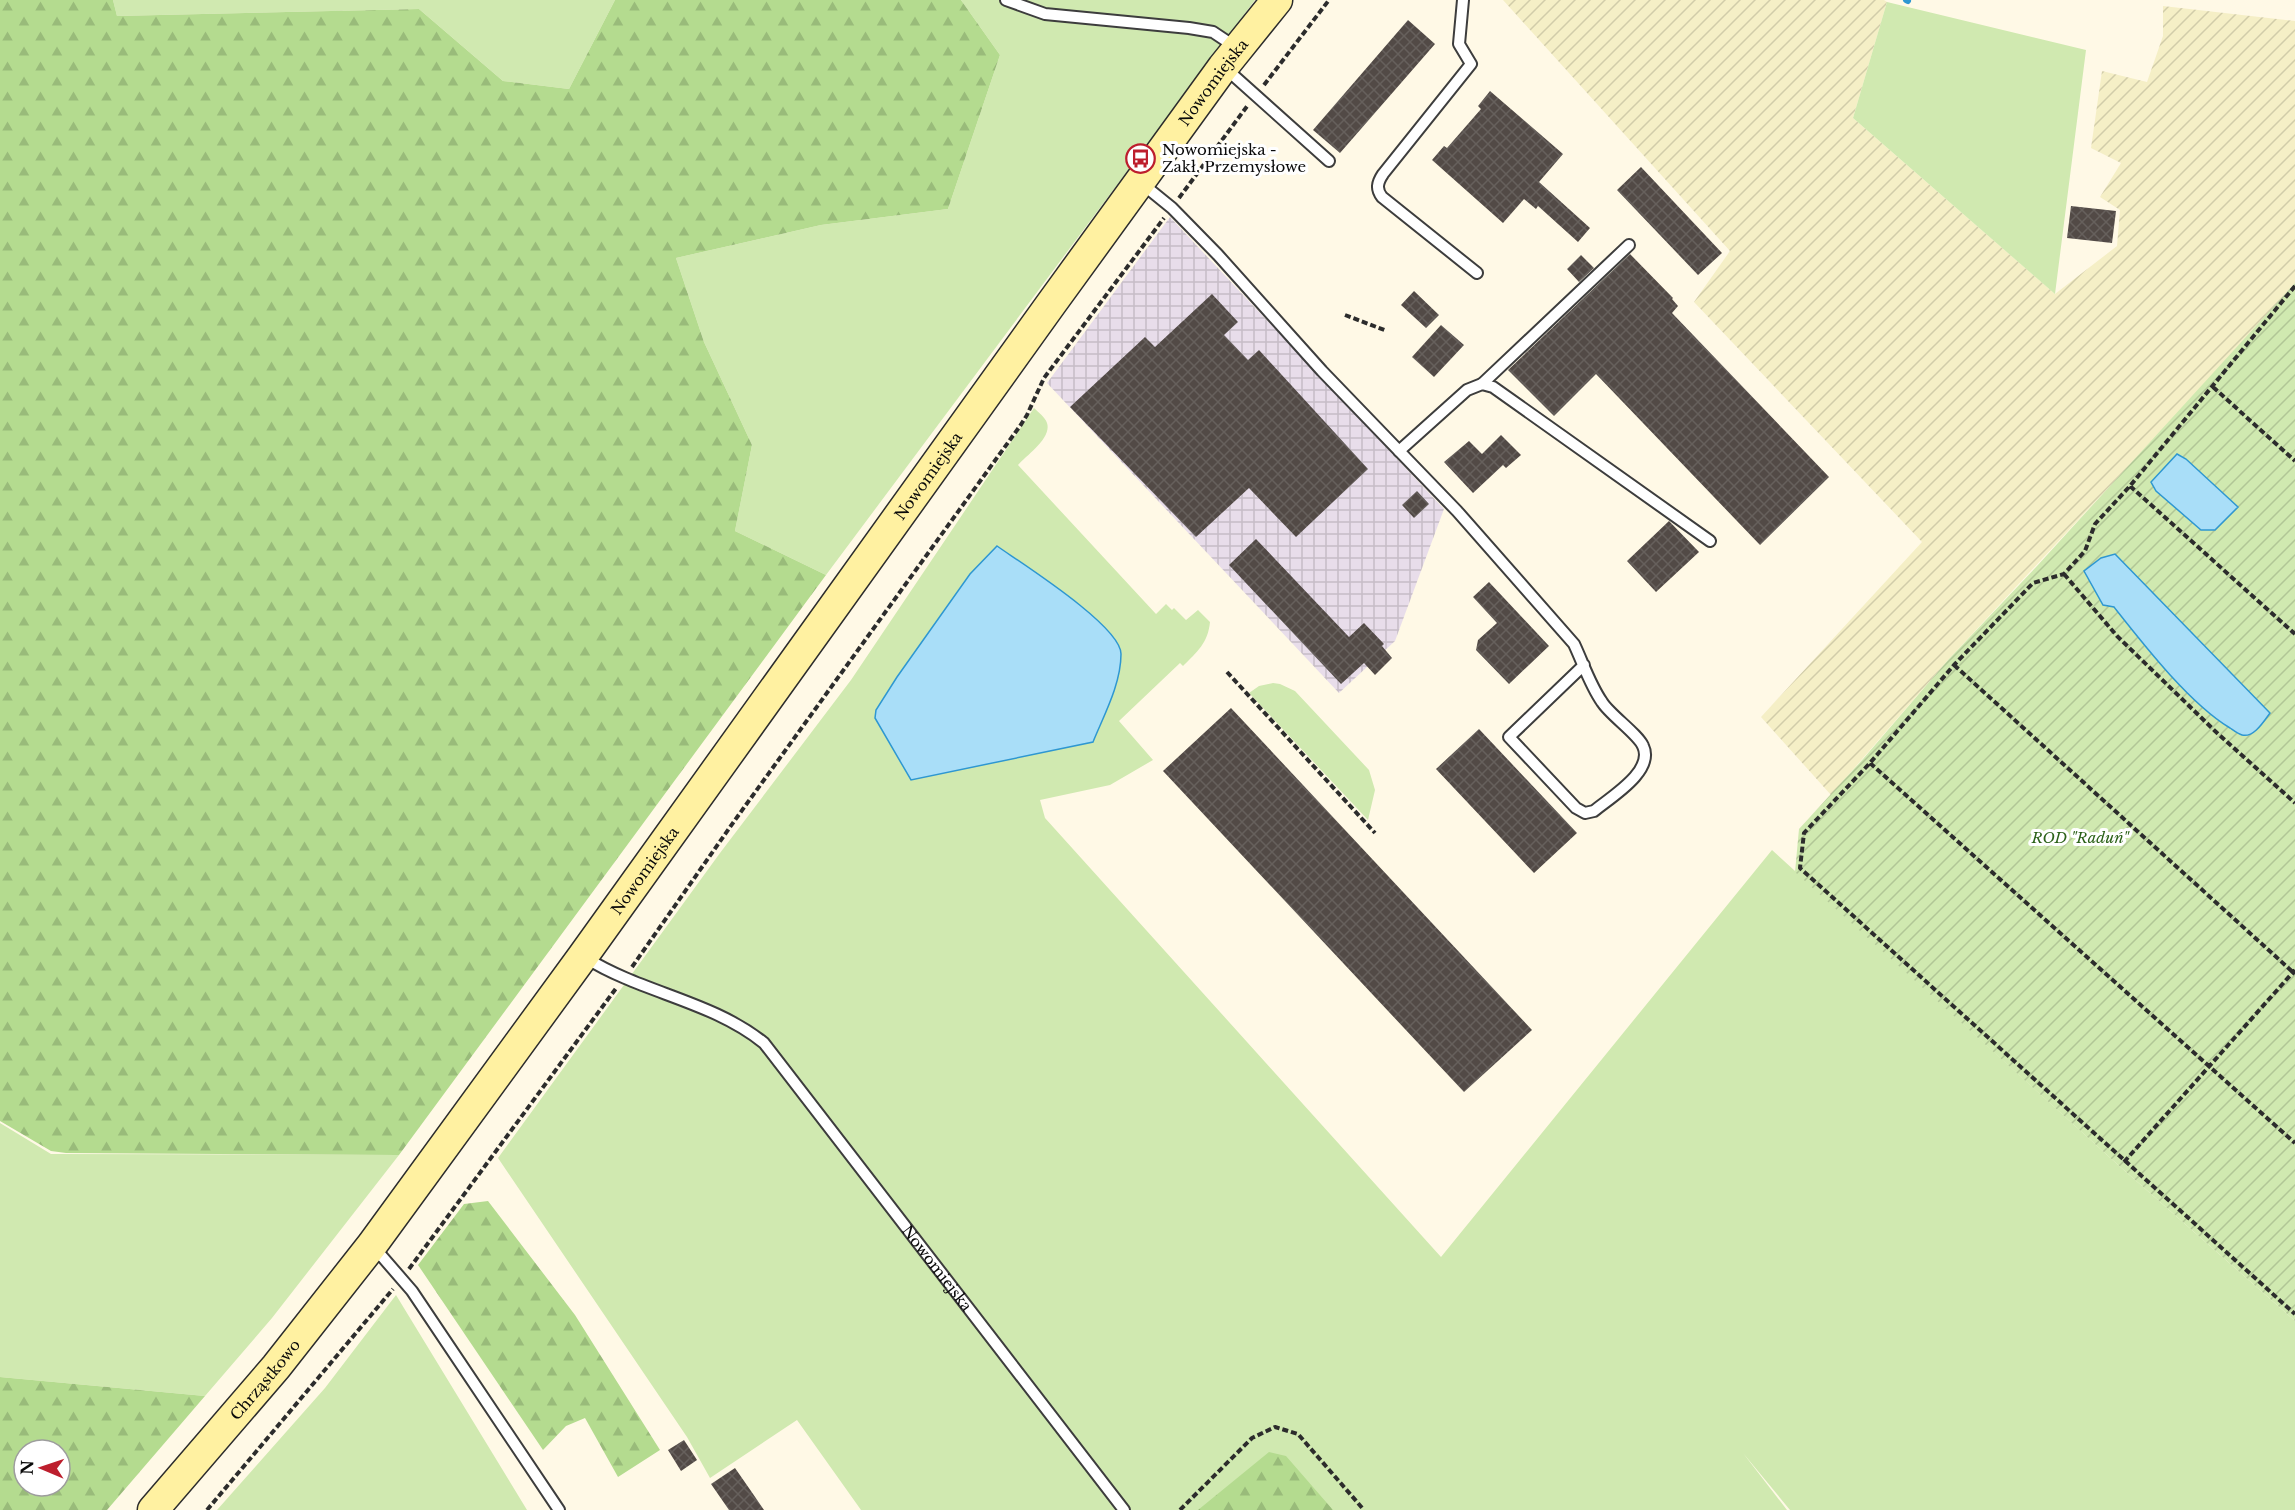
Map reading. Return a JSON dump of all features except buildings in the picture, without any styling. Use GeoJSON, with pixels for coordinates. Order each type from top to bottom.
{"type":"FeatureCollection","features":[{"type":"Feature","properties":{"kind":"street","name":"Nowomiejska"},"geometry":{"type":"LineString","coordinates":[[372,1245],[1140,182],[1231,58],[1277,0]]}},
{"type":"Feature","properties":{"kind":"street","name":"Chrząstkowo"},"geometry":{"type":"LineString","coordinates":[[153,1510],[276,1367],[372,1245]]}},
{"type":"Feature","properties":{"kind":"lane"},"geometry":{"type":"LineString","coordinates":[[1006,0],[1045,14],[1212,32],[1256,95],[1329,161]]}},
{"type":"Feature","properties":{"kind":"lane"},"geometry":{"type":"LineString","coordinates":[[1463,0],[1459,44],[1471,64],[1383,174],[1378,182],[1378,192],[1382,198],[1477,273]]}},
{"type":"Feature","properties":{"kind":"lane"},"geometry":{"type":"LineString","coordinates":[[1140,182],[1172,208],[1218,255],[1322,371],[1457,511],[1574,644],[1584,664],[1602,703],[1643,746],[1645,761],[1639,774],[1594,811],[1586,813],[1575,808],[1509,737],[1584,664]]}},
{"type":"Feature","properties":{"kind":"lane"},"geometry":{"type":"LineString","coordinates":[[1399,451],[1467,390],[1482,384],[1629,245]]}},
{"type":"Feature","properties":{"kind":"lane"},"geometry":{"type":"LineString","coordinates":[[1482,384],[1494,387],[1710,541]]}},
{"type":"Feature","properties":{"kind":"lane","name":"Nowomiejska"},"geometry":{"type":"LineString","coordinates":[[583,956],[624,978],[721,1016],[748,1030],[764,1042],[1124,1510]]}},
{"type":"Feature","properties":{"kind":"lane"},"geometry":{"type":"LineString","coordinates":[[372,1245],[412,1291],[559,1510]]}},
{"type":"Feature","properties":{"kind":"path"},"geometry":{"type":"LineString","coordinates":[[207,1510],[401,1279],[624,978],[735,820],[1020,426],[1044,378],[1329,0]]}},
{"type":"Feature","properties":{"kind":"path"},"geometry":{"type":"LineString","coordinates":[[2294,290],[2130,486],[2095,524],[2085,551],[2064,574],[2033,583],[1954,665],[1870,763],[1804,833],[1800,868],[2295,1314]]}},
{"type":"Feature","properties":{"kind":"path"},"geometry":{"type":"LineString","coordinates":[[1345,315],[1387,331]]}},
{"type":"Feature","properties":{"kind":"path"},"geometry":{"type":"LineString","coordinates":[[2213,387],[2295,461]]}},
{"type":"Feature","properties":{"kind":"path"},"geometry":{"type":"LineString","coordinates":[[2130,486],[2295,634]]}},
{"type":"Feature","properties":{"kind":"path"},"geometry":{"type":"LineString","coordinates":[[2064,574],[2117,636],[2215,731],[2295,803]]}},
{"type":"Feature","properties":{"kind":"path"},"geometry":{"type":"LineString","coordinates":[[1954,665],[2294,972],[2124,1162]]}},
{"type":"Feature","properties":{"kind":"path"},"geometry":{"type":"LineString","coordinates":[[1227,672],[1375,833]]}},
{"type":"Feature","properties":{"kind":"path"},"geometry":{"type":"LineString","coordinates":[[1870,763],[2295,1143]]}},
{"type":"Feature","properties":{"kind":"path"},"geometry":{"type":"LineString","coordinates":[[1180,1510],[1252,1437],[1275,1427],[1298,1434],[1364,1510]]}},
{"type":"Feature","properties":{"kind":"shaded area"},"geometry":{"type":"Polygon","coordinates":[[[1503,0],[1884,0],[1887,2],[1853,118],[2055,294],[2117,246],[2120,210],[2100,197],[2121,163],[2091,148],[2102,71],[2147,82],[2163,36],[2163,6],[2295,21],[2295,283],[1948,660],[1831,795],[1761,717],[1922,542],[1694,302],[1730,251],[1503,0]]]}},
{"type":"Feature","properties":{"kind":"shaded area"},"geometry":{"type":"Polygon","coordinates":[[[1170,217],[1444,509],[1395,641],[1339,693],[1047,383],[1170,217]]]}},
{"type":"Feature","properties":{"kind":"green space"},"geometry":{"type":"Polygon","coordinates":[[[0,0],[113,0],[117,16],[419,9],[503,81],[569,89],[615,0],[961,0],[1000,55],[948,209],[821,225],[676,258],[704,342],[752,445],[735,531],[826,575],[399,1155],[66,1153],[51,1151],[0,1121],[0,0]]]}},
{"type":"Feature","properties":{"kind":"green space"},"geometry":{"type":"Polygon","coordinates":[[[113,0],[615,0],[569,89],[503,81],[419,9],[117,16],[113,0]]]}},
{"type":"Feature","properties":{"kind":"green space"},"geometry":{"type":"Polygon","coordinates":[[[961,0],[1255,0],[826,575],[735,531],[752,445],[704,342],[676,258],[821,225],[948,209],[1000,55],[961,0]]]}},
{"type":"Feature","properties":{"kind":"green space"},"geometry":{"type":"Polygon","coordinates":[[[1887,2],[2086,50],[2055,294],[1853,118],[1887,2]]]}},
{"type":"Feature","properties":{"kind":"green space","name":"ROD \"Raduń\""},"geometry":{"type":"Polygon","coordinates":[[[2295,283],[2295,1321],[2117,1164],[1795,872],[1799,829],[1948,660],[2037,566],[2295,283]]]}},
{"type":"Feature","properties":{"kind":"green space"},"geometry":{"type":"Polygon","coordinates":[[[1034,408],[1045,419],[1048,429],[1042,440],[1018,465],[1156,614],[1166,604],[1172,610],[1174,608],[1186,620],[1198,610],[1210,622],[1207,636],[1193,656],[1183,666],[1180,663],[1119,721],[1153,760],[1110,785],[1040,800],[1045,818],[1441,1257],[1772,850],[2117,1164],[2295,1321],[2295,1510],[1790,1510],[1743,1453],[1787,1510],[861,1510],[797,1420],[710,1478],[687,1437],[498,1158],[720,853],[851,680],[1034,408]]]}},
{"type":"Feature","properties":{"kind":"green space"},"geometry":{"type":"Polygon","coordinates":[[[1273,683],[1295,691],[1369,770],[1375,790],[1368,820],[1249,693],[1259,686],[1273,683]]]}},
{"type":"Feature","properties":{"kind":"green space"},"geometry":{"type":"Polygon","coordinates":[[[0,1123],[51,1154],[399,1155],[272,1318],[205,1396],[0,1377],[0,1123]]]}},
{"type":"Feature","properties":{"kind":"green space"},"geometry":{"type":"Polygon","coordinates":[[[488,1201],[575,1315],[660,1450],[618,1477],[585,1418],[566,1426],[543,1450],[418,1265],[464,1204],[488,1201]]]}},
{"type":"Feature","properties":{"kind":"green space"},"geometry":{"type":"Polygon","coordinates":[[[396,1295],[527,1510],[217,1510],[325,1388],[396,1295]]]}},
{"type":"Feature","properties":{"kind":"green space"},"geometry":{"type":"Polygon","coordinates":[[[0,1377],[205,1396],[107,1510],[0,1510],[0,1377]]]}},
{"type":"Feature","properties":{"kind":"green space"},"geometry":{"type":"Polygon","coordinates":[[[1269,1452],[1286,1456],[1333,1510],[1198,1510],[1269,1452]]]}},
{"type":"Feature","properties":{"kind":"water"},"geometry":{"type":"Polygon","coordinates":[[[2177,454],[2186,459],[2238,507],[2215,530],[2201,530],[2156,491],[2151,482],[2177,454]]]}},
{"type":"Feature","properties":{"kind":"water"},"geometry":{"type":"Polygon","coordinates":[[[997,546],[1047,580],[1088,612],[1117,642],[1121,654],[1120,665],[1111,699],[1093,742],[911,780],[875,718],[876,710],[970,574],[997,546]]]}},
{"type":"Feature","properties":{"kind":"water"},"geometry":{"type":"Polygon","coordinates":[[[2115,554],[2270,713],[2255,731],[2246,735],[2240,734],[2214,717],[2183,689],[2114,607],[2103,605],[2084,571],[2101,558],[2115,554]]]}},
{"type":"Feature","properties":{"kind":"place","name":"Nowomiejska - Zakł. Przemysłowe"},"geometry":{"type":"Point","coordinates":[1141,158]}}]}
